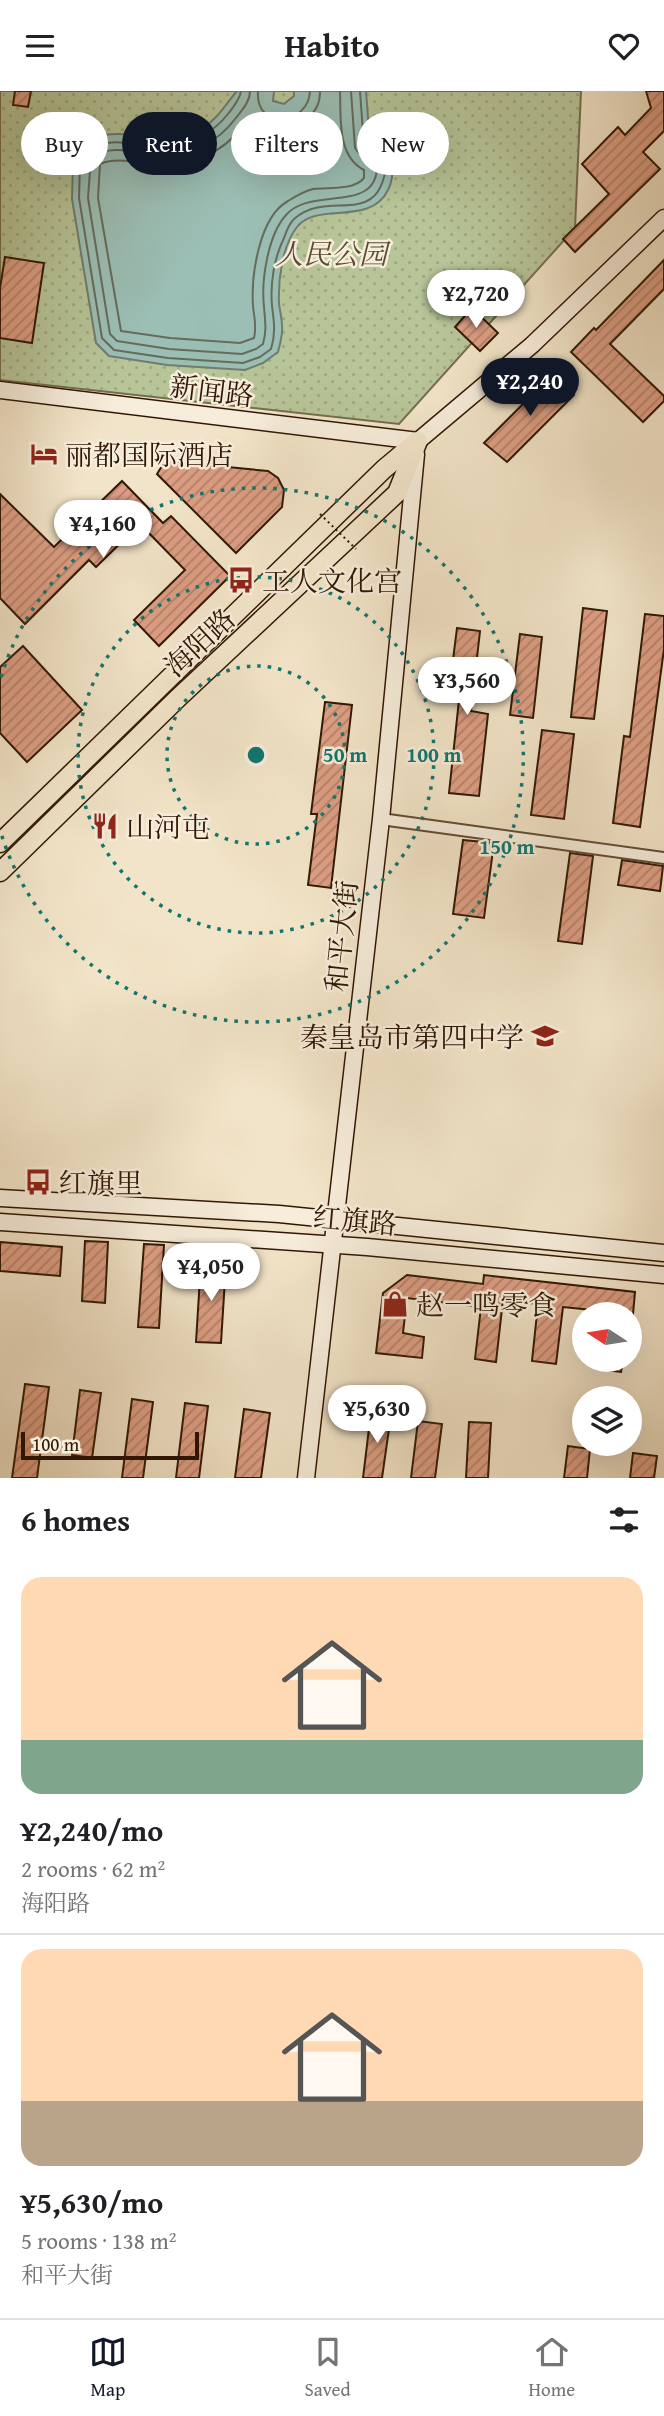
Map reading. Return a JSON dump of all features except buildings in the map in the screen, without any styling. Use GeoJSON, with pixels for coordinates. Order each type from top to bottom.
{"type":"FeatureCollection","features":[{"type":"Feature","properties":{"kind":"main road","name":"海阳路"},"geometry":{"type":"LineString","coordinates":[[0,843],[384,469],[533,345],[664,218]]}},
{"type":"Feature","properties":{"kind":"main road","name":"新闻路"},"geometry":{"type":"LineString","coordinates":[[0,390],[418,441]]}},
{"type":"Feature","properties":{"kind":"main road","name":"海阳路"},"geometry":{"type":"LineString","coordinates":[[0,872],[178,698],[397,493],[418,441]]}},
{"type":"Feature","properties":{"kind":"main road","name":"和平大街"},"geometry":{"type":"LineString","coordinates":[[306,1478],[381,819],[418,441]]}},
{"type":"Feature","properties":{"kind":"main road"},"geometry":{"type":"LineString","coordinates":[[0,1198],[217,1209],[664,1252]]}},
{"type":"Feature","properties":{"kind":"main road","name":"红旗路"},"geometry":{"type":"LineString","coordinates":[[0,1222],[334,1245],[664,1275]]}},
{"type":"Feature","properties":{"kind":"street"},"geometry":{"type":"LineString","coordinates":[[381,819],[664,858]]}},
{"type":"Feature","properties":{"kind":"path"},"geometry":{"type":"LineString","coordinates":[[320,514],[356,549]]}},
{"type":"Feature","properties":{"kind":"green space","name":"人民公园"},"geometry":{"type":"Polygon","coordinates":[[[0,91],[581,91],[575,228],[399,424],[0,380],[0,91]]]}},
{"type":"Feature","properties":{"kind":"water"},"geometry":{"type":"Polygon","coordinates":[[[237,91],[274,91],[273,101],[284,104],[294,96],[294,91],[366,91],[368,112],[357,112],[357,175],[392,175],[390,186],[380,201],[369,208],[317,215],[306,219],[297,227],[284,253],[280,274],[280,346],[278,352],[263,363],[245,370],[167,365],[109,356],[96,343],[72,199],[73,175],[108,175],[108,134],[122,134],[122,175],[217,175],[217,115],[237,91]]]}},
{"type":"Feature","properties":{"kind":"place","name":"丽都国际酒店"},"geometry":{"type":"Point","coordinates":[44,454]}},
{"type":"Feature","properties":{"kind":"place","name":"工人文化宫"},"geometry":{"type":"Point","coordinates":[241,580]}},
{"type":"Feature","properties":{"kind":"place","name":"山河屯"},"geometry":{"type":"Point","coordinates":[105,826]}},
{"type":"Feature","properties":{"kind":"place","name":"秦皇岛市第四中学"},"geometry":{"type":"Point","coordinates":[545,1036]}},
{"type":"Feature","properties":{"kind":"place","name":"红旗里"},"geometry":{"type":"Point","coordinates":[38,1182]}},
{"type":"Feature","properties":{"kind":"place","name":"赵一鸣零食"},"geometry":{"type":"Point","coordinates":[395,1304]}}]}
